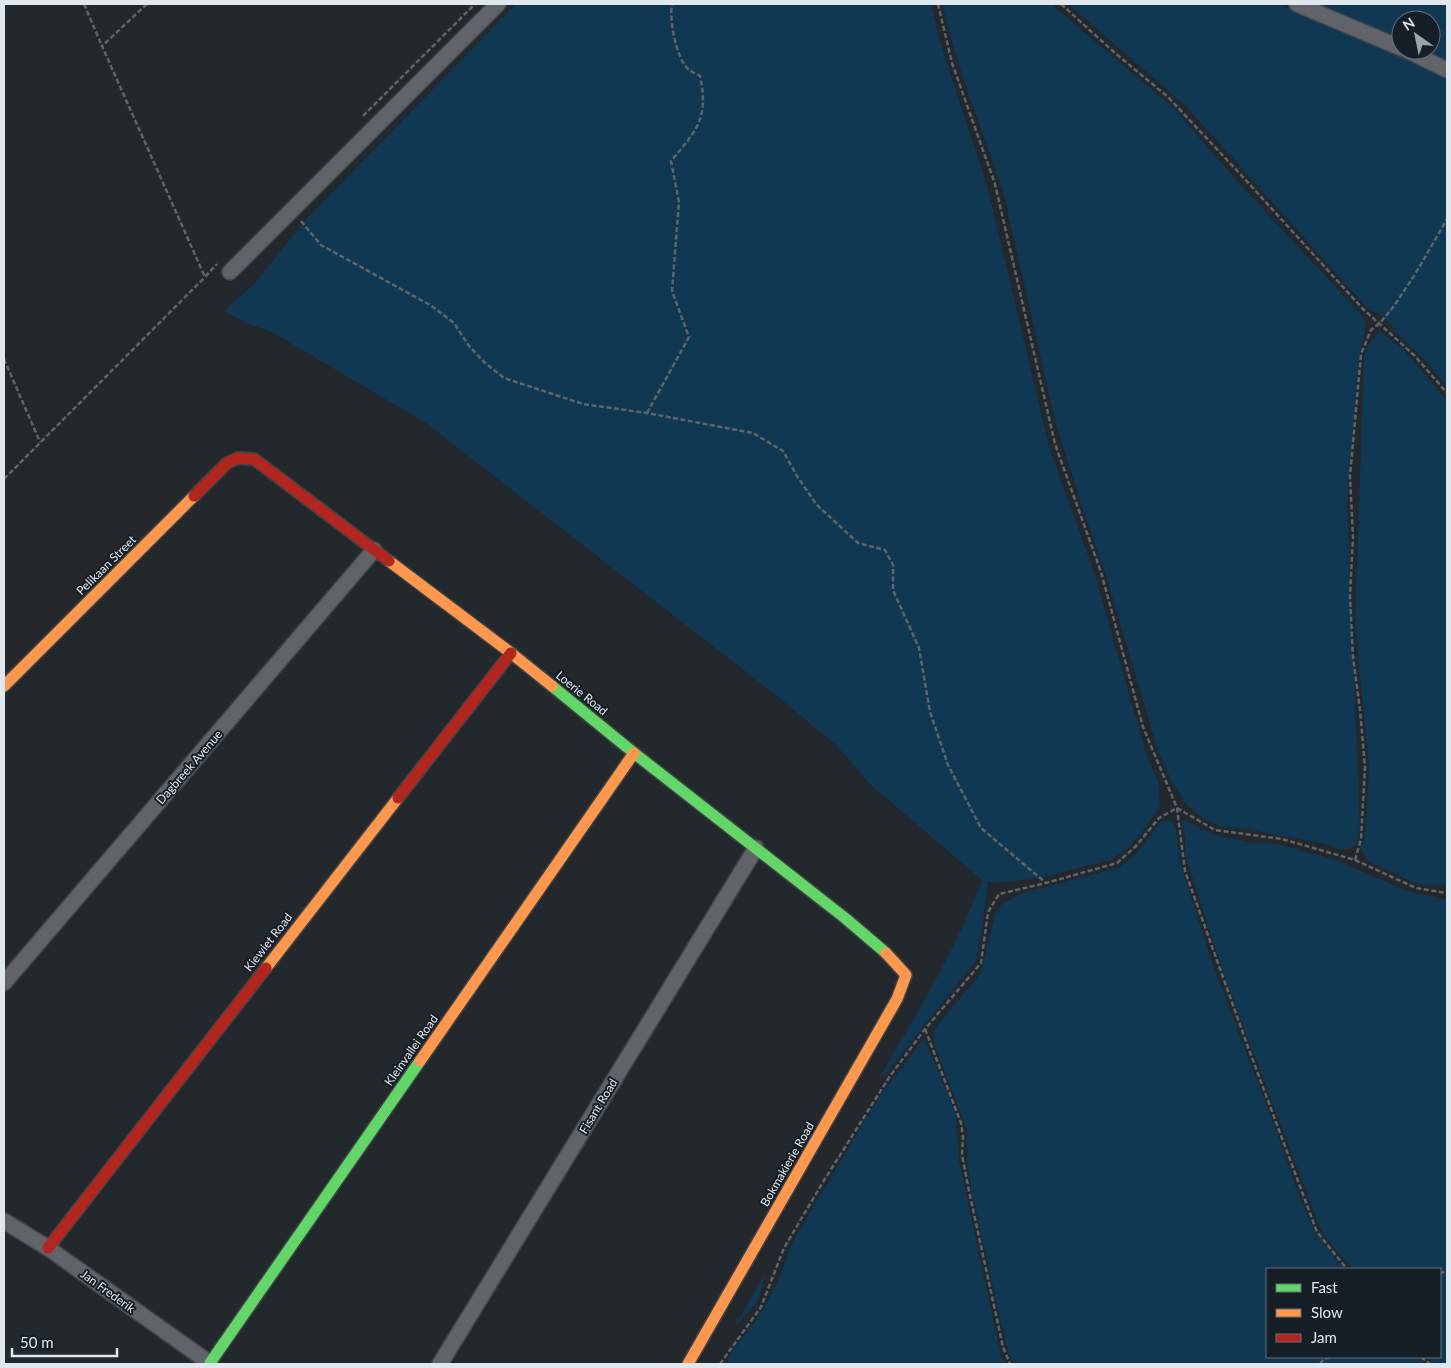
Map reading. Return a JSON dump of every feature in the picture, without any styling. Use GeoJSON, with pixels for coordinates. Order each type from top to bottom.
{"type":"FeatureCollection","features":[{"type":"Feature","properties":{"kind":"street"},"geometry":{"type":"LineString","coordinates":[[224,267],[293,209],[498,4]]}},
{"type":"Feature","properties":{"kind":"street"},"geometry":{"type":"LineString","coordinates":[[1297,4],[1391,44]]}},
{"type":"Feature","properties":{"kind":"street"},"geometry":{"type":"LineString","coordinates":[[1426,60],[1447,70]]}},
{"type":"Feature","properties":{"kind":"street","name":"Loerie Road"},"geometry":{"type":"LineString","coordinates":[[227,464],[238,458],[254,459],[511,653],[634,753],[845,918],[906,975]]}},
{"type":"Feature","properties":{"kind":"street","name":"Pelikaan Street"},"geometry":{"type":"LineString","coordinates":[[4,686],[227,464]]}},
{"type":"Feature","properties":{"kind":"street","name":"Dagbreek Avenue"},"geometry":{"type":"LineString","coordinates":[[4,983],[374,550]]}},
{"type":"Feature","properties":{"kind":"street","name":"Kiewiet Road"},"geometry":{"type":"LineString","coordinates":[[48,1248],[511,653]]}},
{"type":"Feature","properties":{"kind":"street","name":"Kleinvallei Road"},"geometry":{"type":"LineString","coordinates":[[210,1364],[634,753]]}},
{"type":"Feature","properties":{"kind":"street","name":"Fisant Road"},"geometry":{"type":"LineString","coordinates":[[440,1364],[756,848]]}},
{"type":"Feature","properties":{"kind":"street","name":"Bokmakierie Road"},"geometry":{"type":"LineString","coordinates":[[688,1364],[898,999],[906,975]]}},
{"type":"Feature","properties":{"kind":"street","name":"Jan Frederik"},"geometry":{"type":"LineString","coordinates":[[4,1221],[48,1248],[210,1364]]}},
{"type":"Feature","properties":{"kind":"path"},"geometry":{"type":"LineString","coordinates":[[84,4],[205,277]]}},
{"type":"Feature","properties":{"kind":"path"},"geometry":{"type":"LineString","coordinates":[[102,46],[147,4]]}},
{"type":"Feature","properties":{"kind":"path"},"geometry":{"type":"LineString","coordinates":[[357,123],[474,4]]}},
{"type":"Feature","properties":{"kind":"path"},"geometry":{"type":"LineString","coordinates":[[647,413],[689,337],[672,291],[679,202],[671,161],[690,138],[701,120],[703,92],[700,76],[688,69],[674,36],[670,12],[672,4]]}},
{"type":"Feature","properties":{"kind":"path"},"geometry":{"type":"LineString","coordinates":[[938,4],[952,63],[995,184],[1055,444],[1101,572],[1144,727],[1177,808],[1185,872],[1317,1232],[1346,1268]]}},
{"type":"Feature","properties":{"kind":"path"},"geometry":{"type":"LineString","coordinates":[[1061,4],[1115,53],[1168,97],[1363,310],[1414,355],[1447,393]]}},
{"type":"Feature","properties":{"kind":"path"},"geometry":{"type":"LineString","coordinates":[[293,209],[307,229],[322,245],[430,306],[454,323],[469,346],[504,378],[583,404],[647,413],[753,433],[783,451],[816,504],[858,542],[885,550],[893,565],[893,590],[919,648],[930,712],[948,765],[981,828],[1046,883]]}},
{"type":"Feature","properties":{"kind":"path"},"geometry":{"type":"LineString","coordinates":[[1354,860],[1362,839],[1365,767],[1353,657],[1350,595],[1352,537],[1350,476],[1361,354],[1370,330],[1380,323],[1414,276],[1447,219]]}},
{"type":"Feature","properties":{"kind":"path"},"geometry":{"type":"LineString","coordinates":[[4,479],[205,277],[224,267]]}},
{"type":"Feature","properties":{"kind":"path"},"geometry":{"type":"LineString","coordinates":[[4,358],[40,442]]}},
{"type":"Feature","properties":{"kind":"path"},"geometry":{"type":"LineString","coordinates":[[1177,808],[1215,830],[1282,839],[1354,860],[1416,888],[1447,893]]}},
{"type":"Feature","properties":{"kind":"path"},"geometry":{"type":"LineString","coordinates":[[720,1364],[761,1307],[784,1248],[890,1076],[925,1029],[981,962],[988,912],[1000,894],[1118,863],[1136,846],[1159,818],[1177,808]]}},
{"type":"Feature","properties":{"kind":"path"},"geometry":{"type":"LineString","coordinates":[[925,1029],[961,1123],[963,1137],[962,1155],[968,1191],[1003,1347],[1010,1364]]}},
{"type":"Feature","properties":{"kind":"shaded area"},"geometry":{"type":"Polygon","coordinates":[[[516,4],[931,4],[940,42],[988,189],[1049,447],[1095,575],[1146,753],[1158,781],[1160,806],[1140,835],[1125,851],[1112,859],[1046,877],[998,883],[988,881],[976,961],[887,1072],[879,1078],[948,956],[982,880],[872,786],[835,744],[772,692],[426,423],[272,332],[249,324],[224,311],[254,284],[308,217],[516,4]]]}},
{"type":"Feature","properties":{"kind":"shaded area"},"geometry":{"type":"Polygon","coordinates":[[[942,4],[1051,4],[1175,109],[1228,171],[1364,318],[1366,324],[1359,358],[1347,501],[1360,828],[1357,844],[1349,849],[1341,850],[1326,844],[1220,826],[1204,819],[1187,805],[1173,784],[1158,751],[1105,572],[1082,507],[1055,420],[1003,191],[966,87],[942,4]]]}},
{"type":"Feature","properties":{"kind":"shaded area"},"geometry":{"type":"Polygon","coordinates":[[[1068,4],[1279,4],[1391,53],[1391,60],[1408,60],[1447,77],[1447,387],[1428,363],[1395,332],[1379,313],[1368,309],[1185,105],[1068,4]]]}},
{"type":"Feature","properties":{"kind":"shaded area"},"geometry":{"type":"Polygon","coordinates":[[[1310,4],[1447,4],[1447,63],[1441,60],[1441,10],[1391,10],[1391,38],[1310,4]]]}},
{"type":"Feature","properties":{"kind":"shaded area"},"geometry":{"type":"Polygon","coordinates":[[[1380,331],[1403,349],[1447,401],[1447,886],[1422,885],[1410,881],[1368,861],[1360,847],[1365,839],[1369,767],[1355,623],[1364,357],[1367,347],[1380,331]]]}},
{"type":"Feature","properties":{"kind":"shaded area"},"geometry":{"type":"Polygon","coordinates":[[[1181,819],[1216,835],[1247,842],[1278,844],[1336,860],[1407,891],[1447,900],[1447,1364],[1434,1364],[1427,1358],[1441,1358],[1441,1268],[1352,1268],[1322,1233],[1227,983],[1185,855],[1185,838],[1181,819]]]}},
{"type":"Feature","properties":{"kind":"shaded area"},"geometry":{"type":"Polygon","coordinates":[[[1172,821],[1176,829],[1180,863],[1215,971],[1280,1141],[1300,1199],[1316,1234],[1343,1268],[1266,1268],[1266,1358],[1417,1358],[1425,1364],[1017,1364],[1010,1356],[973,1197],[967,1163],[967,1130],[935,1046],[933,1038],[935,1028],[981,973],[995,914],[1001,905],[1020,894],[1120,867],[1137,853],[1160,822],[1172,821]]]}},
{"type":"Feature","properties":{"kind":"shaded area"},"geometry":{"type":"Polygon","coordinates":[[[924,1038],[956,1115],[959,1161],[1001,1355],[1007,1364],[726,1364],[732,1352],[759,1316],[775,1288],[793,1241],[877,1100],[924,1038]]]}},
{"type":"Feature","properties":{"kind":"shaded area"},"geometry":{"type":"Polygon","coordinates":[[[765,1274],[758,1301],[733,1329],[765,1274]]]}},
{"type":"Feature","properties":{"kind":"traffic: fast"},"geometry":{"type":"LineString","coordinates":[[552,686],[634,753],[845,918],[886,953]]}},
{"type":"Feature","properties":{"kind":"traffic: fast"},"geometry":{"type":"LineString","coordinates":[[210,1363],[420,1061]]}},
{"type":"Feature","properties":{"kind":"traffic: slow"},"geometry":{"type":"LineString","coordinates":[[4,686],[194,496]]}},
{"type":"Feature","properties":{"kind":"traffic: slow"},"geometry":{"type":"LineString","coordinates":[[389,561],[552,686]]}},
{"type":"Feature","properties":{"kind":"traffic: slow"},"geometry":{"type":"LineString","coordinates":[[420,1061],[634,753]]}},
{"type":"Feature","properties":{"kind":"traffic: slow"},"geometry":{"type":"LineString","coordinates":[[266,968],[398,798]]}},
{"type":"Feature","properties":{"kind":"traffic: slow"},"geometry":{"type":"LineString","coordinates":[[688,1364],[897,999],[906,975],[886,953]]}},
{"type":"Feature","properties":{"kind":"traffic: jam"},"geometry":{"type":"LineString","coordinates":[[194,496],[227,463],[238,458],[254,459],[389,561]]}},
{"type":"Feature","properties":{"kind":"traffic: jam"},"geometry":{"type":"LineString","coordinates":[[398,798],[511,653]]}},
{"type":"Feature","properties":{"kind":"traffic: jam"},"geometry":{"type":"LineString","coordinates":[[48,1248],[266,968]]}}]}
